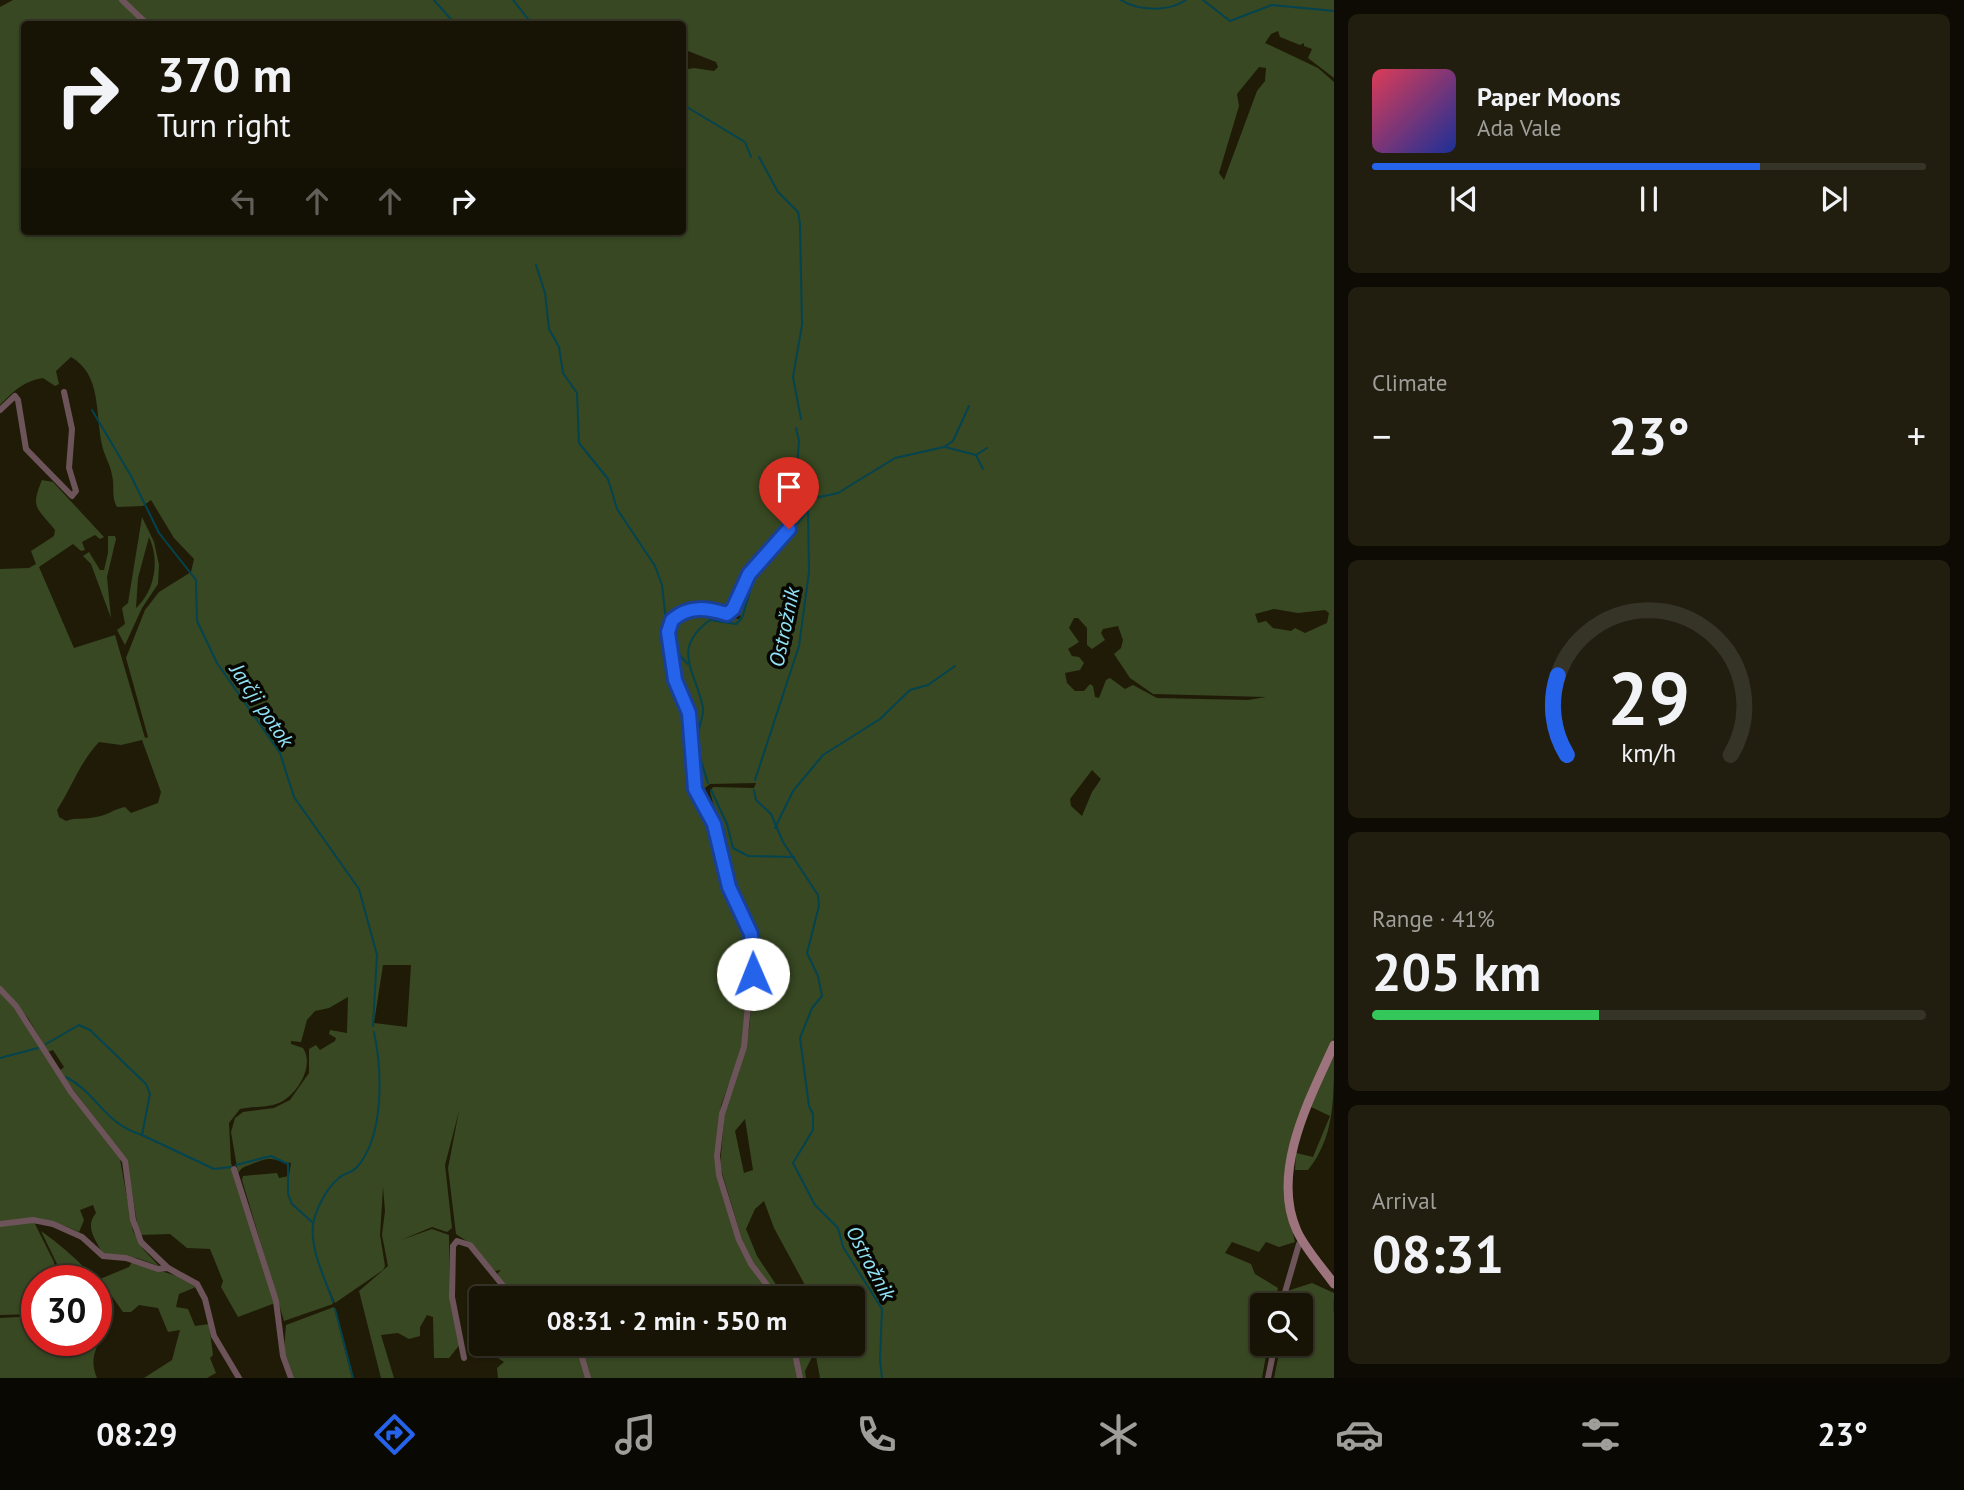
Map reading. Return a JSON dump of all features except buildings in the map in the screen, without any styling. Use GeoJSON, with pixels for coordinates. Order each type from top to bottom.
{"type":"FeatureCollection","features":[{"type":"Feature","properties":{"kind":"street"},"geometry":{"type":"LineString","coordinates":[[122,0],[144,21]]}},
{"type":"Feature","properties":{"kind":"street"},"geometry":{"type":"LineString","coordinates":[[0,410],[10,399],[15,397],[18,400],[26,449],[72,496],[76,491],[69,468],[72,429],[64,392]]}},
{"type":"Feature","properties":{"kind":"street"},"geometry":{"type":"LineString","coordinates":[[768,1286],[751,1264],[739,1240],[719,1175],[722,1114],[744,1047],[754,944],[729,887],[714,824],[695,789],[689,713],[675,680],[668,632],[672,620],[685,612],[704,608],[727,614],[733,609],[749,574],[807,506]]}},
{"type":"Feature","properties":{"kind":"street"},"geometry":{"type":"LineString","coordinates":[[0,989],[16,1006],[71,1092],[125,1161],[136,1231],[148,1250],[168,1268],[189,1278],[201,1291],[214,1336],[239,1378]]}},
{"type":"Feature","properties":{"kind":"street"},"geometry":{"type":"LineString","coordinates":[[1334,1045],[1308,1099],[1297,1130],[1291,1167],[1292,1214],[1303,1240],[1334,1284]]}},
{"type":"Feature","properties":{"kind":"street"},"geometry":{"type":"LineString","coordinates":[[234,1169],[276,1301],[284,1356],[291,1378]]}},
{"type":"Feature","properties":{"kind":"street"},"geometry":{"type":"LineString","coordinates":[[0,1224],[33,1220],[53,1224],[82,1237],[103,1256],[126,1258],[158,1269],[168,1268]]}},
{"type":"Feature","properties":{"kind":"street"},"geometry":{"type":"LineString","coordinates":[[1285,1293],[1298,1244],[1303,1240]]}},
{"type":"Feature","properties":{"kind":"street"},"geometry":{"type":"LineString","coordinates":[[464,1358],[452,1297],[453,1246],[457,1241],[470,1245],[503,1286]]}},
{"type":"Feature","properties":{"kind":"street"},"geometry":{"type":"LineString","coordinates":[[582,1356],[588,1378]]}},
{"type":"Feature","properties":{"kind":"street"},"geometry":{"type":"LineString","coordinates":[[795,1356],[800,1378]]}},
{"type":"Feature","properties":{"kind":"street"},"geometry":{"type":"LineString","coordinates":[[1268,1378],[1273,1356]]}},
{"type":"Feature","properties":{"kind":"green space"},"geometry":{"type":"Polygon","coordinates":[[[13,0],[1334,0],[1334,78],[1308,58],[1312,49],[1304,46],[1304,43],[1300,45],[1280,37],[1278,31],[1271,34],[1265,43],[1318,68],[1334,82],[1334,1038],[1293,1135],[1291,1225],[1295,1242],[1279,1247],[1266,1242],[1259,1252],[1232,1242],[1225,1253],[1251,1264],[1255,1274],[1278,1288],[1277,1293],[1250,1293],[1250,1356],[1266,1356],[1262,1378],[820,1378],[816,1356],[865,1356],[865,1286],[805,1286],[774,1228],[764,1201],[755,1209],[746,1229],[757,1256],[777,1286],[770,1286],[752,1263],[743,1243],[720,1166],[725,1107],[749,1030],[755,954],[753,933],[731,890],[726,859],[728,856],[710,792],[713,787],[754,788],[756,783],[710,784],[705,788],[727,893],[752,944],[744,1044],[721,1105],[716,1150],[725,1202],[741,1250],[766,1286],[506,1286],[497,1274],[501,1270],[495,1271],[471,1244],[456,1234],[448,1168],[459,1111],[445,1165],[452,1228],[447,1232],[432,1227],[401,1240],[432,1229],[449,1235],[450,1297],[461,1343],[449,1358],[434,1358],[433,1317],[427,1315],[420,1327],[420,1336],[409,1339],[398,1333],[381,1335],[394,1378],[381,1378],[359,1291],[388,1266],[382,1235],[385,1211],[383,1187],[380,1235],[385,1266],[383,1270],[335,1303],[325,1279],[333,1304],[284,1321],[242,1180],[243,1176],[277,1173],[279,1178],[289,1176],[291,1163],[264,1160],[244,1167],[238,1173],[231,1132],[235,1118],[243,1112],[274,1108],[290,1100],[309,1073],[309,1049],[316,1045],[320,1050],[335,1041],[336,1038],[329,1034],[330,1030],[347,1033],[348,997],[329,1008],[315,1011],[307,1020],[301,1042],[291,1041],[291,1044],[303,1048],[307,1063],[302,1079],[292,1094],[274,1105],[240,1109],[229,1123],[231,1163],[275,1303],[238,1317],[221,1287],[223,1281],[210,1249],[187,1248],[170,1234],[139,1235],[127,1161],[59,1071],[64,1067],[53,1050],[48,1052],[28,1018],[0,987],[0,569],[29,568],[36,564],[31,551],[54,536],[55,530],[40,512],[36,502],[42,480],[53,482],[104,537],[100,539],[95,535],[82,542],[85,550],[81,551],[73,544],[39,567],[74,648],[115,635],[145,738],[148,737],[126,658],[145,610],[159,592],[191,572],[194,559],[174,538],[151,500],[143,506],[117,507],[113,479],[102,445],[93,384],[81,365],[71,357],[56,371],[59,384],[55,386],[43,378],[24,384],[0,405],[0,7],[13,0]],[[1259,67],[1237,94],[1239,106],[1219,173],[1224,180],[1257,91],[1265,81],[1266,68],[1259,67]],[[699,603],[679,612],[667,612],[666,633],[682,616],[690,613],[708,613],[739,619],[741,616],[715,605],[699,603]],[[1274,609],[1255,614],[1258,623],[1266,621],[1273,628],[1291,631],[1295,628],[1305,633],[1327,623],[1329,613],[1325,610],[1298,613],[1274,609]],[[1074,618],[1069,628],[1079,642],[1068,649],[1072,656],[1079,657],[1084,663],[1080,670],[1065,673],[1067,683],[1075,691],[1084,691],[1090,684],[1095,697],[1099,698],[1106,680],[1110,678],[1125,689],[1133,685],[1157,698],[1248,700],[1266,697],[1153,694],[1130,678],[1114,654],[1121,648],[1123,640],[1118,626],[1103,629],[1101,633],[1105,640],[1092,649],[1087,645],[1087,628],[1078,618],[1074,618]],[[142,740],[121,745],[99,742],[81,766],[57,810],[59,817],[66,821],[88,818],[125,807],[131,813],[158,803],[161,792],[142,740]],[[1092,770],[1070,799],[1071,806],[1082,816],[1101,779],[1092,770]],[[383,965],[374,1023],[407,1027],[411,965],[383,965]],[[745,1119],[735,1131],[744,1173],[753,1170],[745,1119]]]}},
{"type":"Feature","properties":{"kind":"green space"},"geometry":{"type":"Polygon","coordinates":[[[142,517],[154,542],[159,565],[158,584],[142,608],[125,645],[117,630],[125,624],[122,608],[128,603],[142,517]],[[149,537],[138,578],[136,608],[148,593],[154,575],[149,537]]]}},
{"type":"Feature","properties":{"kind":"green space"},"geometry":{"type":"Polygon","coordinates":[[[108,536],[115,536],[116,539],[107,577],[111,618],[91,564],[83,556],[89,552],[100,570],[104,570],[108,536]]]}},
{"type":"Feature","properties":{"kind":"green space"},"geometry":{"type":"Polygon","coordinates":[[[0,993],[14,1008],[72,1097],[120,1159],[133,1231],[143,1249],[159,1266],[137,1258],[103,1254],[91,1228],[96,1213],[93,1205],[80,1210],[84,1220],[79,1232],[41,1220],[0,1222],[0,993]]]}},
{"type":"Feature","properties":{"kind":"green space"},"geometry":{"type":"Polygon","coordinates":[[[1334,1055],[1333,1103],[1328,1131],[1317,1158],[1308,1170],[1295,1170],[1296,1153],[1313,1157],[1330,1116],[1309,1106],[1334,1055]]]}},
{"type":"Feature","properties":{"kind":"green space"},"geometry":{"type":"Polygon","coordinates":[[[34,1222],[54,1262],[54,1265],[21,1265],[21,1314],[0,1315],[0,1226],[34,1222]]]}},
{"type":"Feature","properties":{"kind":"green space"},"geometry":{"type":"Polygon","coordinates":[[[41,1231],[81,1265],[57,1264],[41,1231]]]}},
{"type":"Feature","properties":{"kind":"green space"},"geometry":{"type":"Polygon","coordinates":[[[132,1262],[177,1276],[196,1287],[179,1294],[176,1307],[188,1309],[195,1326],[209,1324],[213,1355],[210,1358],[216,1373],[207,1378],[144,1378],[172,1360],[180,1330],[168,1332],[158,1308],[139,1305],[131,1312],[123,1312],[112,1296],[112,1274],[129,1267],[132,1262]]]}},
{"type":"Feature","properties":{"kind":"green space"},"geometry":{"type":"Polygon","coordinates":[[[1312,1283],[1334,1293],[1334,1378],[1274,1378],[1279,1356],[1313,1356],[1313,1293],[1287,1291],[1312,1283]]]}},
{"type":"Feature","properties":{"kind":"green space"},"geometry":{"type":"Polygon","coordinates":[[[334,1307],[352,1378],[294,1378],[284,1351],[286,1325],[334,1307]]]}},
{"type":"Feature","properties":{"kind":"green space"},"geometry":{"type":"Polygon","coordinates":[[[21,1317],[21,1356],[94,1356],[97,1378],[0,1378],[0,1318],[21,1317]]]}},
{"type":"Feature","properties":{"kind":"green space"},"geometry":{"type":"Polygon","coordinates":[[[495,1356],[580,1356],[586,1378],[498,1378],[497,1368],[504,1362],[495,1356]]]}},
{"type":"Feature","properties":{"kind":"green space"},"geometry":{"type":"Polygon","coordinates":[[[584,1356],[793,1356],[798,1378],[590,1378],[584,1356]]]}},
{"type":"Feature","properties":{"kind":"green space"},"geometry":{"type":"Polygon","coordinates":[[[796,1356],[812,1356],[805,1371],[806,1378],[801,1378],[796,1356]]]}},
{"type":"Feature","properties":{"kind":"waterway"},"geometry":{"type":"LineString","coordinates":[[434,0],[452,21]]}},
{"type":"Feature","properties":{"kind":"waterway"},"geometry":{"type":"LineString","coordinates":[[513,0],[530,21]]}},
{"type":"Feature","properties":{"kind":"waterway"},"geometry":{"type":"LineString","coordinates":[[1121,0],[1154,9],[1171,7],[1186,0]]}},
{"type":"Feature","properties":{"kind":"waterway"},"geometry":{"type":"LineString","coordinates":[[1203,0],[1230,21],[1272,5],[1334,11]]}},
{"type":"Feature","properties":{"kind":"waterway"},"geometry":{"type":"LineString","coordinates":[[686,101],[687,107],[745,142],[751,157]]}},
{"type":"Feature","properties":{"kind":"waterway"},"geometry":{"type":"LineString","coordinates":[[759,157],[778,192],[798,212],[800,224],[802,325],[793,377],[801,419]]}},
{"type":"Feature","properties":{"kind":"waterway"},"geometry":{"type":"LineString","coordinates":[[536,265],[545,293],[549,329],[559,347],[563,373],[577,393],[579,443],[608,479],[617,509],[655,566],[662,585],[666,621]]}},
{"type":"Feature","properties":{"kind":"waterway","name":"Ostrožnik"},"geometry":{"type":"LineString","coordinates":[[810,505],[815,498],[838,493],[895,458],[944,447],[953,441],[969,406]]}},
{"type":"Feature","properties":{"kind":"waterway","name":"Jarčji potok"},"geometry":{"type":"LineString","coordinates":[[92,410],[131,476],[159,533],[196,580],[197,621],[217,663],[280,753],[294,797],[359,889],[377,955],[373,1026]]}},
{"type":"Feature","properties":{"kind":"waterway"},"geometry":{"type":"LineString","coordinates":[[796,428],[799,441],[797,467],[804,507]]}},
{"type":"Feature","properties":{"kind":"waterway"},"geometry":{"type":"LineString","coordinates":[[945,447],[976,455],[987,448]]}},
{"type":"Feature","properties":{"kind":"waterway"},"geometry":{"type":"LineString","coordinates":[[976,455],[983,469]]}},
{"type":"Feature","properties":{"kind":"waterway","name":"Ostrožnik"},"geometry":{"type":"LineString","coordinates":[[755,780],[799,646],[809,572],[808,510]]}},
{"type":"Feature","properties":{"kind":"waterway"},"geometry":{"type":"LineString","coordinates":[[708,783],[699,750],[698,736],[703,708],[689,661],[691,641],[710,620],[736,624],[742,618],[755,575],[806,513]]}},
{"type":"Feature","properties":{"kind":"waterway"},"geometry":{"type":"LineString","coordinates":[[672,632],[680,656],[688,664]]}},
{"type":"Feature","properties":{"kind":"waterway"},"geometry":{"type":"LineString","coordinates":[[775,828],[793,791],[823,755],[880,719],[910,690],[928,685],[955,666]]}},
{"type":"Feature","properties":{"kind":"waterway"},"geometry":{"type":"LineString","coordinates":[[711,790],[727,824],[733,848],[748,856],[794,857]]}},
{"type":"Feature","properties":{"kind":"waterway","name":"Ostrožnik"},"geometry":{"type":"LineString","coordinates":[[754,790],[756,800],[771,814],[783,842],[818,895],[819,906],[807,953],[818,976],[822,996],[812,1008],[800,1038],[809,1106],[813,1114],[813,1130],[793,1163],[815,1205],[838,1228],[843,1247],[882,1309],[882,1378]]}},
{"type":"Feature","properties":{"kind":"waterway","name":"Jarčji potok"},"geometry":{"type":"LineString","coordinates":[[46,1044],[79,1025],[90,1030],[146,1084],[150,1094],[142,1135],[214,1169],[231,1167]]}},
{"type":"Feature","properties":{"kind":"waterway","name":"Jarčji potok"},"geometry":{"type":"LineString","coordinates":[[333,1302],[316,1254],[313,1224],[326,1193],[339,1178],[357,1167],[373,1138],[380,1083],[374,1032]]}},
{"type":"Feature","properties":{"kind":"waterway","name":"Jarčji potok"},"geometry":{"type":"LineString","coordinates":[[0,1058],[38,1048]]}},
{"type":"Feature","properties":{"kind":"waterway"},"geometry":{"type":"LineString","coordinates":[[66,1077],[86,1091],[118,1123],[142,1135]]}},
{"type":"Feature","properties":{"kind":"waterway","name":"Jarčji potok"},"geometry":{"type":"LineString","coordinates":[[236,1165],[271,1156],[288,1164],[288,1194],[292,1204],[312,1222]]}},
{"type":"Feature","properties":{"kind":"waterway"},"geometry":{"type":"LineString","coordinates":[[1334,1301],[1334,1311]]}},
{"type":"Feature","properties":{"kind":"waterway","name":"Jarčji potok"},"geometry":{"type":"LineString","coordinates":[[335,1309],[353,1378]]}},
{"type":"Feature","properties":{"kind":"route"},"geometry":{"type":"LineString","coordinates":[[753,974],[754,944],[751,934],[732,898],[714,824],[695,789],[689,713],[675,680],[668,626],[676,616],[695,608],[727,614],[733,609],[749,574],[789,529]]}}]}
